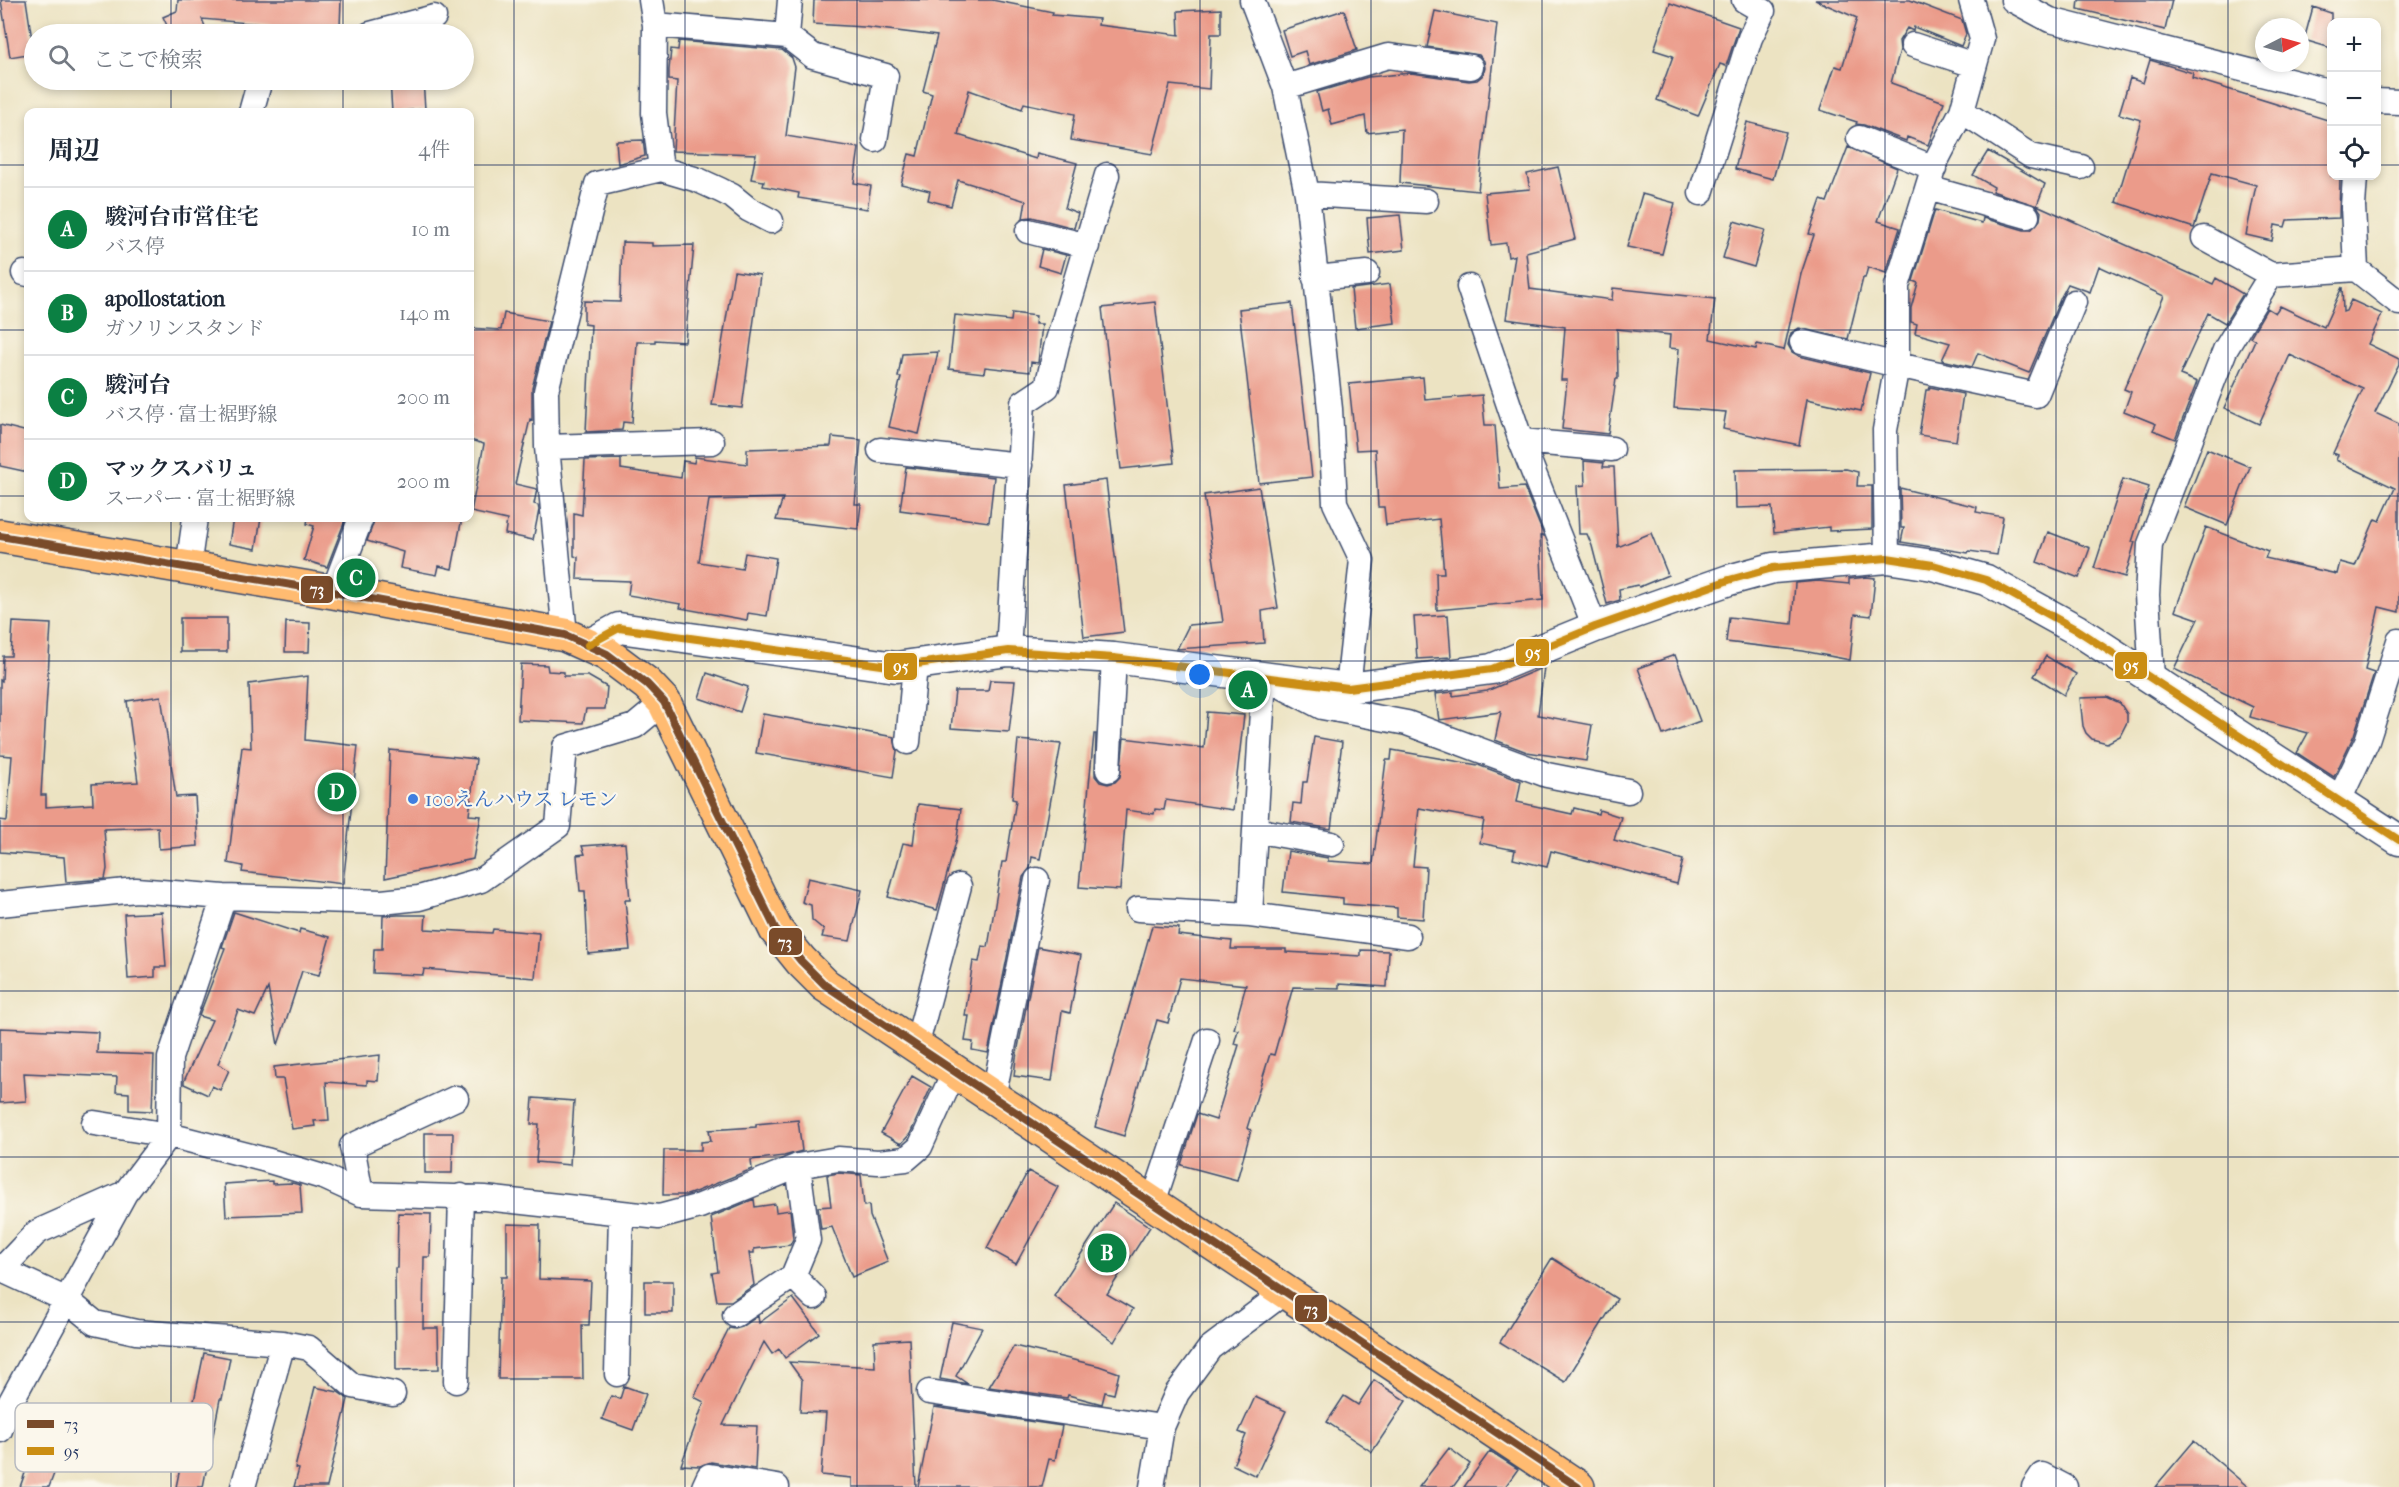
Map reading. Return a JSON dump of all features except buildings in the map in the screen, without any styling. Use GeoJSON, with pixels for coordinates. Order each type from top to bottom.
{"type":"FeatureCollection","features":[{"type":"Feature","properties":{"kind":"main road"},"geometry":{"type":"LineString","coordinates":[[0,536],[333,592],[577,640],[607,654],[647,684],[664,702],[776,930],[801,961],[825,985],[1578,1487]]}},
{"type":"Feature","properties":{"kind":"street"},"geometry":{"type":"LineString","coordinates":[[651,0],[655,25],[654,112],[661,169]]}},
{"type":"Feature","properties":{"kind":"street"},"geometry":{"type":"LineString","coordinates":[[787,36],[790,0]]}},
{"type":"Feature","properties":{"kind":"street"},"geometry":{"type":"LineString","coordinates":[[1252,0],[1285,87],[1307,194],[1330,409],[1335,503],[1362,560],[1348,688]]}},
{"type":"Feature","properties":{"kind":"street"},"geometry":{"type":"LineString","coordinates":[[1701,193],[1750,38],[1763,11],[1744,0]]}},
{"type":"Feature","properties":{"kind":"street"},"geometry":{"type":"LineString","coordinates":[[1887,558],[1884,430],[1896,365],[1897,286],[1931,178],[1962,111],[1982,39],[1971,0]]}},
{"type":"Feature","properties":{"kind":"street"},"geometry":{"type":"LineString","coordinates":[[2013,0],[2050,20],[2327,91]]}},
{"type":"Feature","properties":{"kind":"street"},"geometry":{"type":"LineString","coordinates":[[408,24],[434,17]]}},
{"type":"Feature","properties":{"kind":"street"},"geometry":{"type":"LineString","coordinates":[[655,25],[787,36],[813,56],[886,76],[875,140]]}},
{"type":"Feature","properties":{"kind":"street"},"geometry":{"type":"LineString","coordinates":[[1913,45],[1974,65]]}},
{"type":"Feature","properties":{"kind":"street"},"geometry":{"type":"LineString","coordinates":[[1285,87],[1389,56],[1471,67]]}},
{"type":"Feature","properties":{"kind":"street"},"geometry":{"type":"LineString","coordinates":[[253,108],[258,90]]}},
{"type":"Feature","properties":{"kind":"street"},"geometry":{"type":"LineString","coordinates":[[2381,101],[2399,102]]}},
{"type":"Feature","properties":{"kind":"street"},"geometry":{"type":"LineString","coordinates":[[1962,111],[2031,156],[2081,167]]}},
{"type":"Feature","properties":{"kind":"street"},"geometry":{"type":"LineString","coordinates":[[1859,138],[1931,178],[2027,216]]}},
{"type":"Feature","properties":{"kind":"street"},"geometry":{"type":"LineString","coordinates":[[771,221],[720,190],[698,180],[661,169],[597,184],[546,391],[548,447],[577,640],[619,628],[896,667],[1008,651],[1114,658],[1348,688],[1491,669],[1595,627],[1729,580],[1773,568],[1887,558],[1933,565],[1986,580],[2077,630],[2399,840]]}},
{"type":"Feature","properties":{"kind":"street"},"geometry":{"type":"LineString","coordinates":[[1008,651],[1023,403],[1047,387],[1056,344],[1107,175]]}},
{"type":"Feature","properties":{"kind":"street"},"geometry":{"type":"LineString","coordinates":[[2355,180],[2353,206],[2356,269]]}},
{"type":"Feature","properties":{"kind":"street"},"geometry":{"type":"LineString","coordinates":[[1307,194],[1426,201]]}},
{"type":"Feature","properties":{"kind":"street"},"geometry":{"type":"LineString","coordinates":[[1028,231],[1087,246]]}},
{"type":"Feature","properties":{"kind":"street"},"geometry":{"type":"LineString","coordinates":[[2204,238],[2271,275],[2356,269],[2399,303]]}},
{"type":"Feature","properties":{"kind":"street"},"geometry":{"type":"LineString","coordinates":[[1316,278],[1367,273]]}},
{"type":"Feature","properties":{"kind":"street"},"geometry":{"type":"LineString","coordinates":[[2152,678],[2146,594],[2150,543],[2225,350],[2271,275]]}},
{"type":"Feature","properties":{"kind":"street"},"geometry":{"type":"LineString","coordinates":[[1469,287],[1521,441],[1595,627]]}},
{"type":"Feature","properties":{"kind":"street"},"geometry":{"type":"LineString","coordinates":[[1802,342],[2037,395],[2074,302]]}},
{"type":"Feature","properties":{"kind":"street"},"geometry":{"type":"LineString","coordinates":[[1521,441],[1612,449]]}},
{"type":"Feature","properties":{"kind":"street"},"geometry":{"type":"LineString","coordinates":[[548,447],[712,442]]}},
{"type":"Feature","properties":{"kind":"street"},"geometry":{"type":"LineString","coordinates":[[880,450],[1020,465]]}},
{"type":"Feature","properties":{"kind":"street"},"geometry":{"type":"LineString","coordinates":[[188,568],[194,522]]}},
{"type":"Feature","properties":{"kind":"street"},"geometry":{"type":"LineString","coordinates":[[333,592],[359,522]]}},
{"type":"Feature","properties":{"kind":"street"},"geometry":{"type":"LineString","coordinates":[[2339,800],[2367,741],[2399,640]]}},
{"type":"Feature","properties":{"kind":"street"},"geometry":{"type":"LineString","coordinates":[[1108,770],[1114,658]]}},
{"type":"Feature","properties":{"kind":"street"},"geometry":{"type":"LineString","coordinates":[[908,742],[915,665]]}},
{"type":"Feature","properties":{"kind":"street"},"geometry":{"type":"LineString","coordinates":[[1264,677],[1322,706],[1407,723],[1547,775],[1628,791]]}},
{"type":"Feature","properties":{"kind":"street"},"geometry":{"type":"LineString","coordinates":[[1250,915],[1264,677]]}},
{"type":"Feature","properties":{"kind":"street"},"geometry":{"type":"LineString","coordinates":[[0,904],[136,891],[224,897],[382,902],[419,897],[481,880],[558,826],[565,747],[635,726],[664,702]]}},
{"type":"Feature","properties":{"kind":"street"},"geometry":{"type":"LineString","coordinates":[[1255,830],[1332,844]]}},
{"type":"Feature","properties":{"kind":"street"},"geometry":{"type":"LineString","coordinates":[[993,1098],[1037,880]]}},
{"type":"Feature","properties":{"kind":"street"},"geometry":{"type":"LineString","coordinates":[[916,1047],[959,886]]}},
{"type":"Feature","properties":{"kind":"street"},"geometry":{"type":"LineString","coordinates":[[0,1430],[10,1403],[125,1193],[169,1135],[170,1058],[224,897]]}},
{"type":"Feature","properties":{"kind":"street"},"geometry":{"type":"LineString","coordinates":[[1138,909],[1250,915],[1408,936]]}},
{"type":"Feature","properties":{"kind":"street"},"geometry":{"type":"LineString","coordinates":[[1153,1203],[1207,1040]]}},
{"type":"Feature","properties":{"kind":"street"},"geometry":{"type":"LineString","coordinates":[[94,1123],[169,1135],[276,1163],[326,1178],[362,1194],[461,1196],[659,1217],[690,1209],[798,1166],[838,1159],[878,1162],[906,1159],[920,1147],[954,1072]]}},
{"type":"Feature","properties":{"kind":"street"},"geometry":{"type":"LineString","coordinates":[[362,1194],[352,1146],[456,1098]]}},
{"type":"Feature","properties":{"kind":"street"},"geometry":{"type":"LineString","coordinates":[[735,1315],[793,1276],[808,1240],[798,1166]]}},
{"type":"Feature","properties":{"kind":"street"},"geometry":{"type":"LineString","coordinates":[[125,1193],[37,1232],[1,1269],[67,1300],[95,1323],[136,1332],[283,1342],[309,1348],[353,1386],[393,1394]]}},
{"type":"Feature","properties":{"kind":"street"},"geometry":{"type":"LineString","coordinates":[[456,1381],[461,1196]]}},
{"type":"Feature","properties":{"kind":"street"},"geometry":{"type":"LineString","coordinates":[[617,1374],[621,1214]]}},
{"type":"Feature","properties":{"kind":"street"},"geometry":{"type":"LineString","coordinates":[[793,1276],[814,1298]]}},
{"type":"Feature","properties":{"kind":"street"},"geometry":{"type":"LineString","coordinates":[[1152,1487],[1162,1427],[1177,1393],[1210,1348],[1286,1291]]}},
{"type":"Feature","properties":{"kind":"street"},"geometry":{"type":"LineString","coordinates":[[243,1487],[283,1342]]}},
{"type":"Feature","properties":{"kind":"street"},"geometry":{"type":"LineString","coordinates":[[929,1392],[1162,1427]]}},
{"type":"Feature","properties":{"kind":"street"},"geometry":{"type":"LineString","coordinates":[[2034,1487],[2043,1474],[2066,1487]]}},
{"type":"Feature","properties":{"kind":"street"},"geometry":{"type":"LineString","coordinates":[[704,1487],[709,1476],[777,1487]]}},
{"type":"Feature","properties":{"kind":"transit line","name":"73"},"geometry":{"type":"LineString","coordinates":[[0,536],[333,592],[565,635],[607,654],[647,684],[664,702],[776,930],[801,961],[825,985],[1578,1487]]}},
{"type":"Feature","properties":{"kind":"transit line","name":"95"},"geometry":{"type":"LineString","coordinates":[[588,645],[619,628],[896,667],[1008,651],[1114,658],[1348,688],[1492,669],[1595,627],[1729,580],[1773,568],[1887,558],[1933,565],[1986,580],[2077,630],[2399,840]]}},
{"type":"Feature","properties":{"kind":"place","name":"駿河台"},"geometry":{"type":"Point","coordinates":[356,578]}},
{"type":"Feature","properties":{"kind":"place","name":"駿河台市営住宅"},"geometry":{"type":"Point","coordinates":[1248,690]}},
{"type":"Feature","properties":{"kind":"place","name":"マックスバリュ"},"geometry":{"type":"Point","coordinates":[337,792]}},
{"type":"Feature","properties":{"kind":"place","name":"100えんハウス レモン"},"geometry":{"type":"Point","coordinates":[413,799]}},
{"type":"Feature","properties":{"kind":"place","name":"apollostation"},"geometry":{"type":"Point","coordinates":[1107,1253]}}]}
